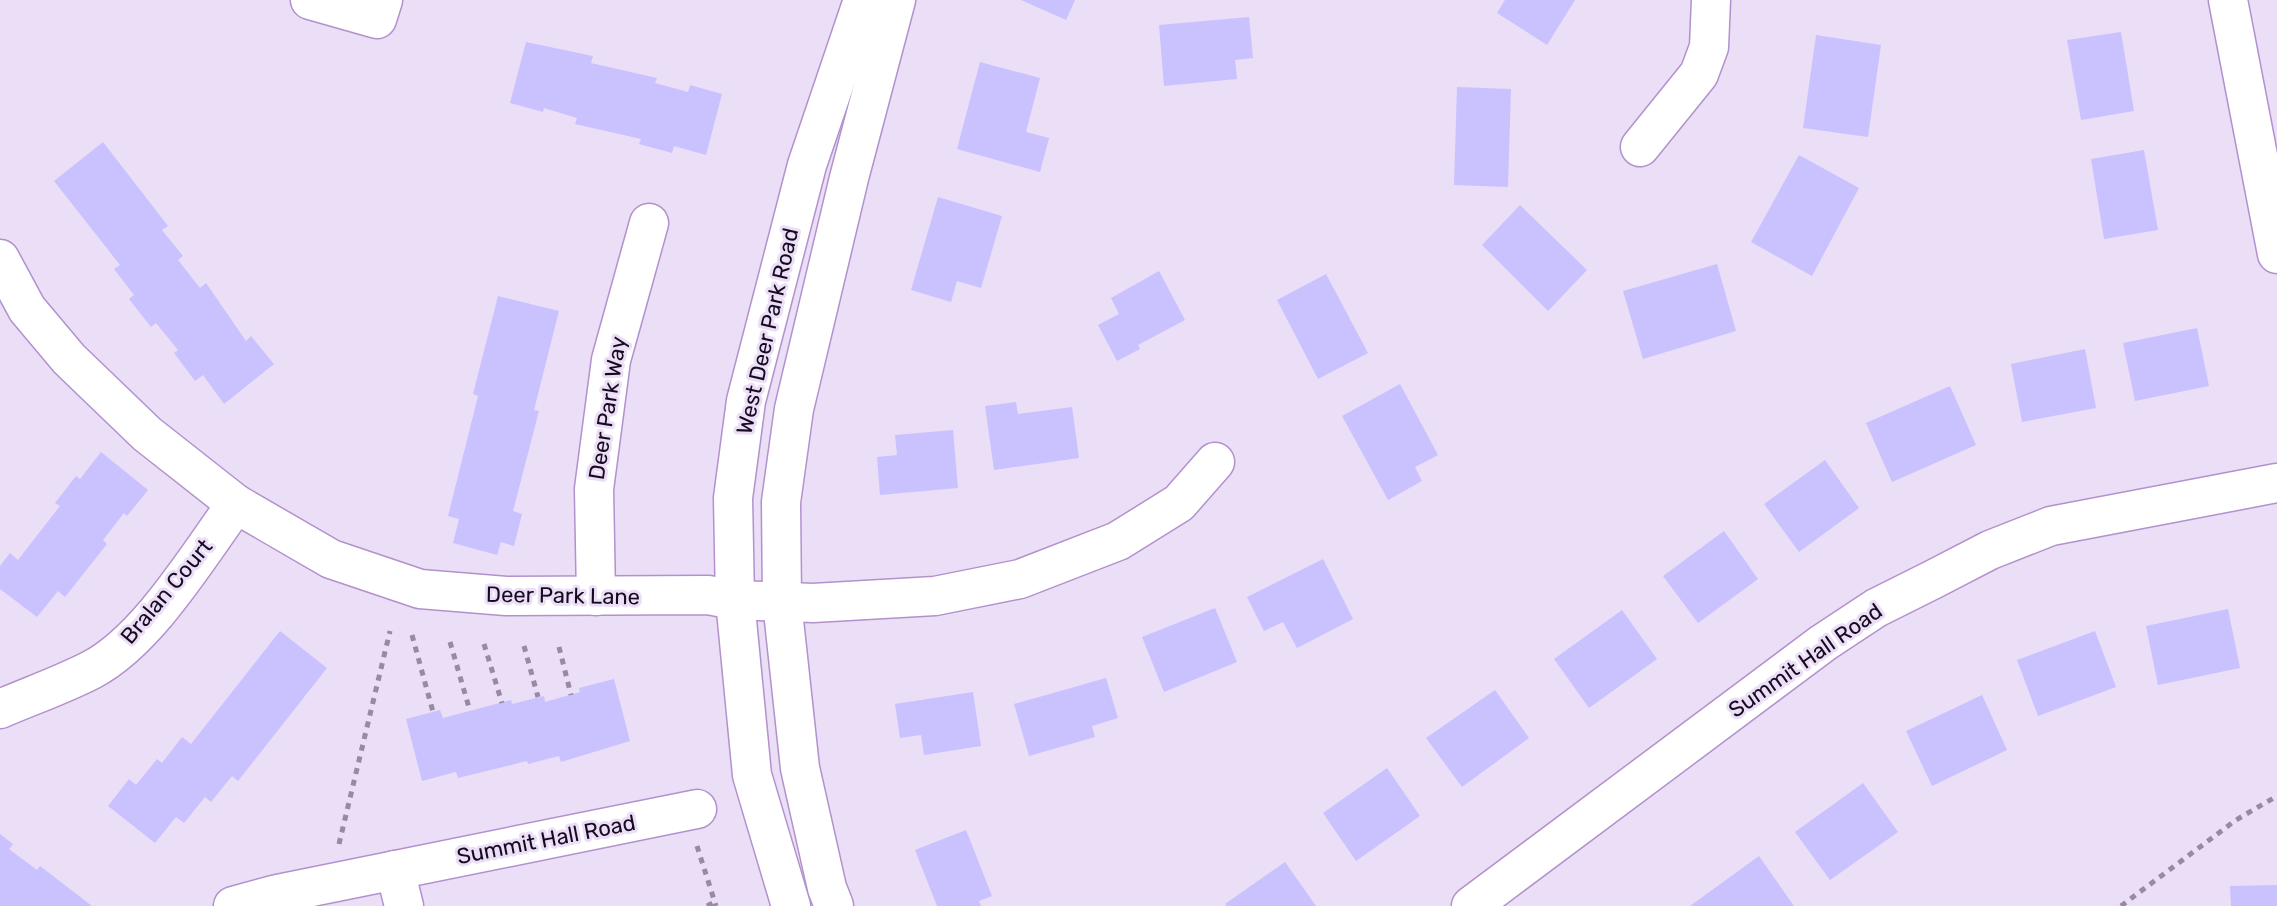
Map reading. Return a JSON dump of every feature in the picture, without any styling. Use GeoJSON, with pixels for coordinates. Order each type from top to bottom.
{"type":"FeatureCollection","features":[{"type":"Feature","properties":{"kind":"street"},"geometry":{"type":"LineString","coordinates":[[310,0],[380,10]]}},
{"type":"Feature","properties":{"kind":"street","name":"West Deer Park Road"},"geometry":{"type":"LineString","coordinates":[[791,906],[752,775],[735,600],[733,498],[746,401],[807,165],[863,0]]}},
{"type":"Feature","properties":{"kind":"street","name":"West Deer Park Road"},"geometry":{"type":"LineString","coordinates":[[834,906],[827,888],[800,768],[782,602],[781,502],[794,409],[849,178],[896,0]]}},
{"type":"Feature","properties":{"kind":"street"},"geometry":{"type":"LineString","coordinates":[[1640,147],[1699,74],[1709,47],[1711,0]]}},
{"type":"Feature","properties":{"kind":"street"},"geometry":{"type":"LineString","coordinates":[[2228,0],[2277,254]]}},
{"type":"Feature","properties":{"kind":"street","name":"Deer Park Way"},"geometry":{"type":"LineString","coordinates":[[596,596],[594,489],[611,360],[649,223]]}},
{"type":"Feature","properties":{"kind":"street","name":"Deer Park Lane"},"geometry":{"type":"LineString","coordinates":[[0,259],[27,309],[69,359],[147,434],[236,504],[331,559],[420,589],[506,596],[708,595],[735,600],[813,603],[935,596],[1020,579],[1118,541],[1179,503],[1215,462]]}},
{"type":"Feature","properties":{"kind":"street","name":"Summit Hall Road"},"geometry":{"type":"LineString","coordinates":[[1471,906],[1823,643],[1876,608],[1990,550],[2051,526],[2277,483]]}},
{"type":"Feature","properties":{"kind":"street","name":"Bralan Court"},"geometry":{"type":"LineString","coordinates":[[0,709],[93,669],[133,638],[236,504]]}},
{"type":"Feature","properties":{"kind":"street","name":"Summit Hall Road"},"geometry":{"type":"LineString","coordinates":[[233,906],[329,883],[692,810]]}},
{"type":"Feature","properties":{"kind":"street"},"geometry":{"type":"LineString","coordinates":[[395,870],[404,906]]}},
{"type":"Feature","properties":{"kind":"path"},"geometry":{"type":"LineString","coordinates":[[329,883],[390,631]]}},
{"type":"Feature","properties":{"kind":"path"},"geometry":{"type":"LineString","coordinates":[[412,635],[433,712]]}},
{"type":"Feature","properties":{"kind":"path"},"geometry":{"type":"LineString","coordinates":[[450,642],[470,711]]}},
{"type":"Feature","properties":{"kind":"path"},"geometry":{"type":"LineString","coordinates":[[484,644],[502,703]]}},
{"type":"Feature","properties":{"kind":"path"},"geometry":{"type":"LineString","coordinates":[[524,646],[538,697]]}},
{"type":"Feature","properties":{"kind":"path"},"geometry":{"type":"LineString","coordinates":[[559,647],[571,695]]}},
{"type":"Feature","properties":{"kind":"path"},"geometry":{"type":"LineString","coordinates":[[2121,906],[2236,820],[2277,796]]}},
{"type":"Feature","properties":{"kind":"path"},"geometry":{"type":"LineString","coordinates":[[692,810],[716,904],[707,906]]}},
{"type":"Feature","properties":{"kind":"building"},"geometry":{"type":"Polygon","coordinates":[[[1021,0],[1075,0],[1066,20],[1021,0]]]}},
{"type":"Feature","properties":{"kind":"building"},"geometry":{"type":"Polygon","coordinates":[[[1505,0],[1575,0],[1547,45],[1497,13],[1505,0]]]}},
{"type":"Feature","properties":{"kind":"building"},"geometry":{"type":"Polygon","coordinates":[[[1249,17],[1253,58],[1235,60],[1237,79],[1164,86],[1159,25],[1249,17]]]}},
{"type":"Feature","properties":{"kind":"building"},"geometry":{"type":"Polygon","coordinates":[[[2121,32],[2134,111],[2081,120],[2067,40],[2121,32]]]}},
{"type":"Feature","properties":{"kind":"building"},"geometry":{"type":"Polygon","coordinates":[[[1816,35],[1881,45],[1868,137],[1803,128],[1816,35]]]}},
{"type":"Feature","properties":{"kind":"building"},"geometry":{"type":"Polygon","coordinates":[[[526,42],[593,56],[591,63],[657,78],[655,83],[688,92],[690,85],[722,94],[706,155],[674,146],[672,153],[639,144],[641,139],[575,124],[577,118],[544,108],[543,112],[510,103],[526,42]]]}},
{"type":"Feature","properties":{"kind":"building"},"geometry":{"type":"Polygon","coordinates":[[[980,62],[1040,78],[1026,132],[1049,138],[1040,172],[957,149],[980,62]]]}},
{"type":"Feature","properties":{"kind":"building"},"geometry":{"type":"Polygon","coordinates":[[[1457,87],[1511,89],[1508,187],[1454,185],[1457,87]]]}},
{"type":"Feature","properties":{"kind":"building"},"geometry":{"type":"Polygon","coordinates":[[[103,142],[168,226],[162,230],[183,256],[178,260],[200,288],[206,283],[246,341],[251,336],[274,364],[224,404],[203,375],[195,381],[174,353],[178,350],[156,323],[151,327],[129,299],[134,295],[114,269],[120,265],[54,181],[103,142]]]}},
{"type":"Feature","properties":{"kind":"building"},"geometry":{"type":"Polygon","coordinates":[[[2144,150],[2158,230],[2104,239],[2091,159],[2144,150]]]}},
{"type":"Feature","properties":{"kind":"building"},"geometry":{"type":"Polygon","coordinates":[[[1799,155],[1859,188],[1812,276],[1751,242],[1799,155]]]}},
{"type":"Feature","properties":{"kind":"building"},"geometry":{"type":"Polygon","coordinates":[[[938,197],[1002,216],[981,288],[957,281],[951,302],[911,290],[938,197]]]}},
{"type":"Feature","properties":{"kind":"building"},"geometry":{"type":"Polygon","coordinates":[[[1520,205],[1587,270],[1548,311],[1482,245],[1520,205]]]}},
{"type":"Feature","properties":{"kind":"building"},"geometry":{"type":"Polygon","coordinates":[[[1717,264],[1736,331],[1643,359],[1623,291],[1717,264]]]}},
{"type":"Feature","properties":{"kind":"building"},"geometry":{"type":"Polygon","coordinates":[[[1159,271],[1185,320],[1138,345],[1140,349],[1117,361],[1098,325],[1119,314],[1111,298],[1159,271]]]}},
{"type":"Feature","properties":{"kind":"building"},"geometry":{"type":"Polygon","coordinates":[[[1326,274],[1368,353],[1318,379],[1277,300],[1326,274]]]}},
{"type":"Feature","properties":{"kind":"building"},"geometry":{"type":"Polygon","coordinates":[[[498,296],[559,311],[534,410],[539,411],[513,511],[522,514],[514,546],[501,542],[497,555],[453,543],[459,519],[448,516],[478,396],[473,394],[498,296]]]}},
{"type":"Feature","properties":{"kind":"building"},"geometry":{"type":"Polygon","coordinates":[[[2197,328],[2209,386],[2135,401],[2123,343],[2197,328]]]}},
{"type":"Feature","properties":{"kind":"building"},"geometry":{"type":"Polygon","coordinates":[[[2085,349],[2096,408],[2022,422],[2011,364],[2085,349]]]}},
{"type":"Feature","properties":{"kind":"building"},"geometry":{"type":"Polygon","coordinates":[[[1400,384],[1438,455],[1415,467],[1422,481],[1388,500],[1342,416],[1400,384]]]}},
{"type":"Feature","properties":{"kind":"building"},"geometry":{"type":"Polygon","coordinates":[[[1950,386],[1976,445],[1892,482],[1866,423],[1950,386]]]}},
{"type":"Feature","properties":{"kind":"building"},"geometry":{"type":"Polygon","coordinates":[[[1016,402],[1018,414],[1072,407],[1079,458],[994,470],[985,406],[1016,402]]]}},
{"type":"Feature","properties":{"kind":"building"},"geometry":{"type":"Polygon","coordinates":[[[953,430],[958,488],[880,495],[877,457],[897,455],[895,435],[953,430]]]}},
{"type":"Feature","properties":{"kind":"building"},"geometry":{"type":"Polygon","coordinates":[[[101,452],[148,490],[127,516],[124,513],[103,540],[107,544],[65,597],[58,591],[37,617],[0,589],[0,566],[10,553],[18,560],[60,506],[55,503],[76,476],[80,479],[101,452]]]}},
{"type":"Feature","properties":{"kind":"building"},"geometry":{"type":"Polygon","coordinates":[[[1825,460],[1859,508],[1799,552],[1764,504],[1825,460]]]}},
{"type":"Feature","properties":{"kind":"building"},"geometry":{"type":"Polygon","coordinates":[[[1724,531],[1758,579],[1698,623],[1663,576],[1724,531]]]}},
{"type":"Feature","properties":{"kind":"building"},"geometry":{"type":"Polygon","coordinates":[[[1323,559],[1353,619],[1297,648],[1283,622],[1264,631],[1247,597],[1323,559]]]}},
{"type":"Feature","properties":{"kind":"building"},"geometry":{"type":"Polygon","coordinates":[[[1215,608],[1237,662],[1164,692],[1142,637],[1215,608]]]}},
{"type":"Feature","properties":{"kind":"building"},"geometry":{"type":"Polygon","coordinates":[[[2228,609],[2240,668],[2158,685],[2146,626],[2228,609]]]}},
{"type":"Feature","properties":{"kind":"building"},"geometry":{"type":"Polygon","coordinates":[[[1622,610],[1657,659],[1589,708],[1554,659],[1622,610]]]}},
{"type":"Feature","properties":{"kind":"building"},"geometry":{"type":"Polygon","coordinates":[[[280,631],[327,668],[238,781],[232,776],[211,802],[205,797],[184,823],[176,817],[155,843],[108,806],[129,779],[136,785],[157,759],[162,763],[182,737],[191,744],[280,631]]]}},
{"type":"Feature","properties":{"kind":"building"},"geometry":{"type":"Polygon","coordinates":[[[2095,631],[2116,687],[2038,716],[2017,660],[2095,631]]]}},
{"type":"Feature","properties":{"kind":"building"},"geometry":{"type":"Polygon","coordinates":[[[1106,678],[1118,718],[1092,726],[1095,737],[1029,756],[1014,704],[1106,678]]]}},
{"type":"Feature","properties":{"kind":"building"},"geometry":{"type":"Polygon","coordinates":[[[614,679],[630,741],[561,762],[559,756],[458,778],[456,772],[422,781],[406,719],[440,710],[443,718],[511,700],[512,704],[544,696],[545,702],[580,692],[579,688],[614,679]]]}},
{"type":"Feature","properties":{"kind":"building"},"geometry":{"type":"Polygon","coordinates":[[[1495,690],[1529,738],[1462,787],[1426,738],[1495,690]]]}},
{"type":"Feature","properties":{"kind":"building"},"geometry":{"type":"Polygon","coordinates":[[[973,692],[981,746],[924,755],[921,735],[900,738],[895,704],[973,692]]]}},
{"type":"Feature","properties":{"kind":"building"},"geometry":{"type":"Polygon","coordinates":[[[1982,695],[2007,750],[1932,786],[1906,731],[1982,695]]]}},
{"type":"Feature","properties":{"kind":"building"},"geometry":{"type":"Polygon","coordinates":[[[1387,768],[1420,816],[1356,861],[1323,813],[1387,768]]]}},
{"type":"Feature","properties":{"kind":"building"},"geometry":{"type":"Polygon","coordinates":[[[1863,783],[1898,832],[1830,880],[1795,832],[1863,783]]]}},
{"type":"Feature","properties":{"kind":"building"},"geometry":{"type":"Polygon","coordinates":[[[966,830],[992,896],[979,901],[981,906],[937,906],[915,850],[966,830]]]}},
{"type":"Feature","properties":{"kind":"building"},"geometry":{"type":"Polygon","coordinates":[[[0,834],[13,844],[9,849],[37,870],[40,866],[92,906],[0,906],[0,834]]]}},
{"type":"Feature","properties":{"kind":"building"},"geometry":{"type":"Polygon","coordinates":[[[1759,856],[1794,906],[1690,906],[1759,856]]]}},
{"type":"Feature","properties":{"kind":"building"},"geometry":{"type":"Polygon","coordinates":[[[1285,862],[1316,906],[1225,904],[1285,862]]]}},
{"type":"Feature","properties":{"kind":"building"},"geometry":{"type":"Polygon","coordinates":[[[2277,885],[2277,906],[2231,906],[2230,886],[2277,885]]]}}]}
